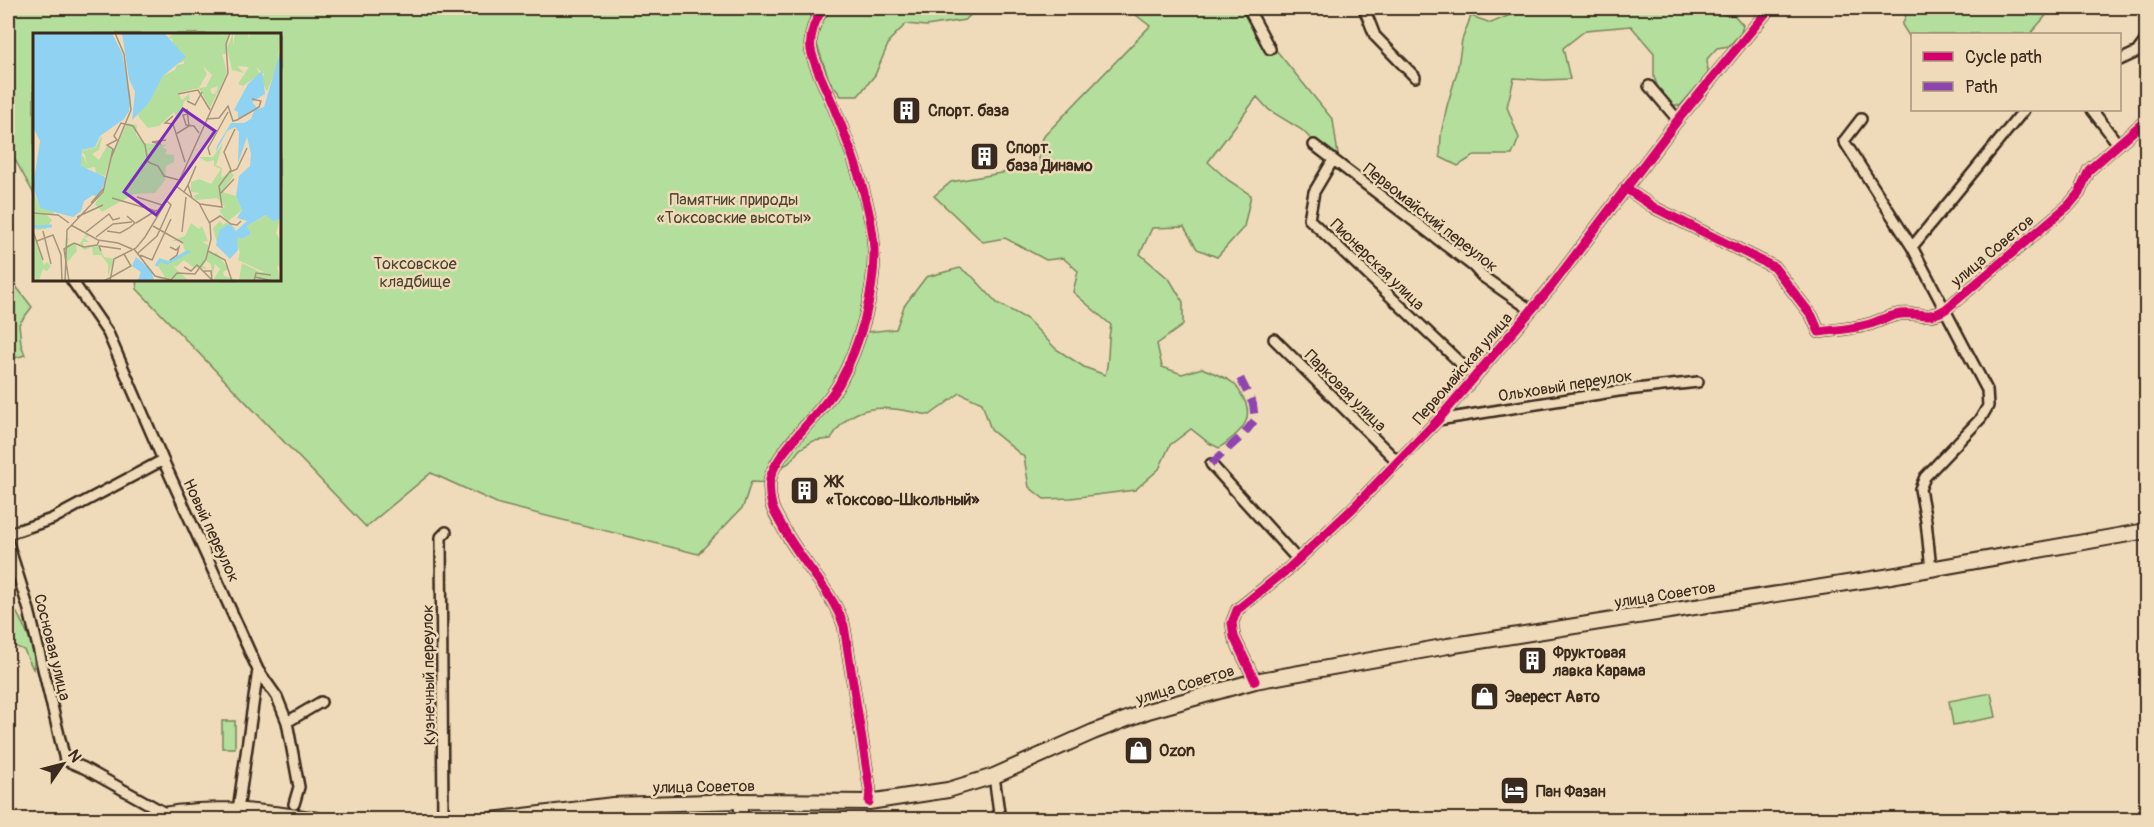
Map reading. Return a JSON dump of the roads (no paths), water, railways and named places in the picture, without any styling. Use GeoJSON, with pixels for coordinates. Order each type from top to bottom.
{"type":"FeatureCollection","features":[{"type":"Feature","properties":{"kind":"main road","name":"улица Советов"},"geometry":{"type":"LineString","coordinates":[[492,819],[614,805],[741,801],[869,802],[948,790],[994,776],[1115,723],[1186,699],[1255,681],[1426,650],[1931,569],[2146,531]]}},
{"type":"Feature","properties":{"kind":"main road"},"geometry":{"type":"LineString","coordinates":[[138,819],[200,809],[238,810],[317,819]]}},
{"type":"Feature","properties":{"kind":"street"},"geometry":{"type":"LineString","coordinates":[[824,8],[818,16],[812,35],[811,51],[846,137],[859,180],[870,220],[874,248],[873,269],[864,316],[843,375],[823,408],[780,458],[773,471],[770,485],[772,508],[793,547],[838,610],[844,626],[870,790],[869,802]]}},
{"type":"Feature","properties":{"kind":"street"},"geometry":{"type":"LineString","coordinates":[[1248,8],[1270,48]]}},
{"type":"Feature","properties":{"kind":"street"},"geometry":{"type":"LineString","coordinates":[[1364,8],[1375,36],[1415,77]]}},
{"type":"Feature","properties":{"kind":"street","name":"Первомайская улица"},"geometry":{"type":"LineString","coordinates":[[1255,681],[1234,637],[1232,623],[1237,610],[1298,560],[1351,510],[1438,420],[1551,287],[1678,120],[1727,58],[1751,33],[1765,14],[1763,8]]}},
{"type":"Feature","properties":{"kind":"street"},"geometry":{"type":"LineString","coordinates":[[2121,60],[2137,52],[2146,40]]}},
{"type":"Feature","properties":{"kind":"street"},"geometry":{"type":"LineString","coordinates":[[1649,86],[1678,120]]}},
{"type":"Feature","properties":{"kind":"street"},"geometry":{"type":"LineString","coordinates":[[1912,247],[2023,111]]}},
{"type":"Feature","properties":{"kind":"street"},"geometry":{"type":"LineString","coordinates":[[2093,111],[2118,144]]}},
{"type":"Feature","properties":{"kind":"street","name":"улица Советов"},"geometry":{"type":"LineString","coordinates":[[1861,119],[1844,141],[1912,247],[1987,390],[1988,406],[1981,418],[1925,477],[1920,489],[1931,569]]}},
{"type":"Feature","properties":{"kind":"street","name":"улица Советов"},"geometry":{"type":"LineString","coordinates":[[1626,188],[1655,207],[1774,267],[1812,316],[1819,332],[1868,325],[1900,314],[1937,315],[2069,205],[2079,193],[2089,170],[2146,120]]}},
{"type":"Feature","properties":{"kind":"street","name":"Первомайский переулок"},"geometry":{"type":"LineString","coordinates":[[1314,145],[1474,267],[1482,276],[1531,310]]}},
{"type":"Feature","properties":{"kind":"street","name":"Пионерская улица"},"geometry":{"type":"LineString","coordinates":[[1333,160],[1314,192],[1309,219],[1474,376]]}},
{"type":"Feature","properties":{"kind":"street","name":"Новый переулок"},"geometry":{"type":"LineString","coordinates":[[72,280],[108,333],[258,670],[277,697],[287,722],[299,787],[294,804]]}},
{"type":"Feature","properties":{"kind":"street","name":"Парковая улица"},"geometry":{"type":"LineString","coordinates":[[1274,339],[1398,462]]}},
{"type":"Feature","properties":{"kind":"street","name":"Ольховый переулок"},"geometry":{"type":"LineString","coordinates":[[1438,420],[1618,391],[1698,382]]}},
{"type":"Feature","properties":{"kind":"street"},"geometry":{"type":"LineString","coordinates":[[8,534],[52,519],[163,460]]}},
{"type":"Feature","properties":{"kind":"street"},"geometry":{"type":"LineString","coordinates":[[1211,464],[1298,560]]}},
{"type":"Feature","properties":{"kind":"street","name":"Кузнечный переулок"},"geometry":{"type":"LineString","coordinates":[[443,819],[441,537],[446,532]]}},
{"type":"Feature","properties":{"kind":"street","name":"Сосновая улица"},"geometry":{"type":"LineString","coordinates":[[8,543],[29,610],[65,760],[84,768],[165,813]]}},
{"type":"Feature","properties":{"kind":"street"},"geometry":{"type":"LineString","coordinates":[[238,810],[258,670]]}},
{"type":"Feature","properties":{"kind":"street"},"geometry":{"type":"LineString","coordinates":[[287,722],[321,702]]}},
{"type":"Feature","properties":{"kind":"street"},"geometry":{"type":"LineString","coordinates":[[994,776],[1000,819]]}},
{"type":"Feature","properties":{"kind":"street"},"geometry":{"type":"LineString","coordinates":[[741,801],[741,819]]}},
{"type":"Feature","properties":{"kind":"place","name":"Спорт. база"},"geometry":{"type":"Point","coordinates":[907,110]}},
{"type":"Feature","properties":{"kind":"place","name":"Спорт. база Динамо"},"geometry":{"type":"Point","coordinates":[985,156]}},
{"type":"Feature","properties":{"kind":"place","name":"ЖК «Токсово-Школьный»"},"geometry":{"type":"Point","coordinates":[805,490]}},
{"type":"Feature","properties":{"kind":"place","name":"Фруктовая лавка Карама"},"geometry":{"type":"Point","coordinates":[1532,661]}},
{"type":"Feature","properties":{"kind":"place","name":"Эверест Авто"},"geometry":{"type":"Point","coordinates":[1484,696]}},
{"type":"Feature","properties":{"kind":"place","name":"Ozon"},"geometry":{"type":"Point","coordinates":[1138,750]}},
{"type":"Feature","properties":{"kind":"place","name":"Пан Фазан"},"geometry":{"type":"Point","coordinates":[1515,791]}},
{"type":"Feature","properties":{"kind":"park label","name":"Памятник природы «Токсовские высоты»"},"geometry":{"type":"Point","coordinates":[734,208]}},
{"type":"Feature","properties":{"kind":"park label","name":"Токсовское кладбище"},"geometry":{"type":"Point","coordinates":[415,272]}}]}
